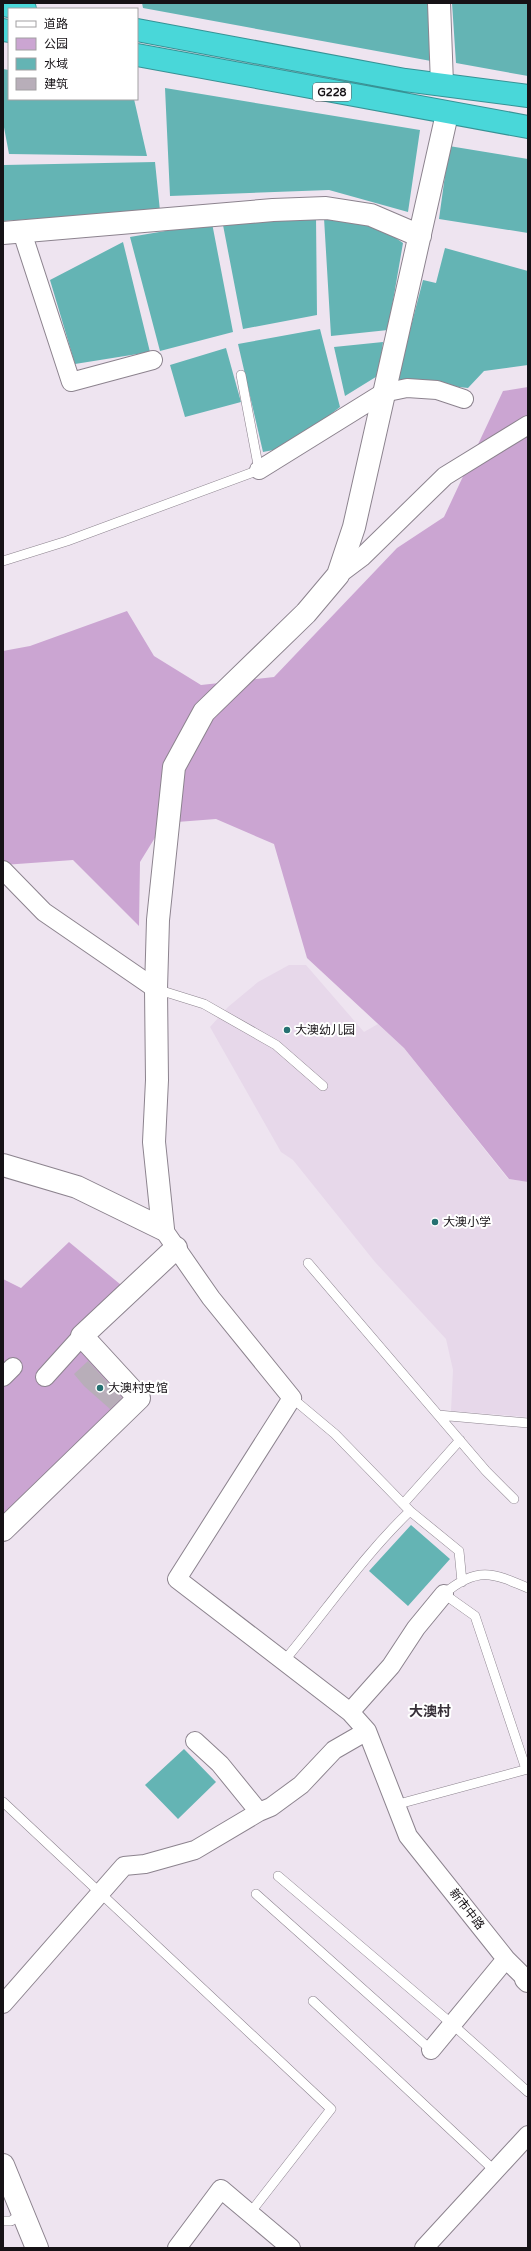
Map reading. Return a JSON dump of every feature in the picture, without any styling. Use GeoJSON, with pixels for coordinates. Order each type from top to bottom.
{"type":"FeatureCollection","features":[{"type":"Feature","properties":{"kind":"highway"},"geometry":{"type":"LineString","coordinates":[[3,5],[20,8]]}},
{"type":"Feature","properties":{"kind":"highway","name":"G228"},"geometry":{"type":"LineString","coordinates":[[138,30],[405,80],[528,96]]}},
{"type":"Feature","properties":{"kind":"highway","name":"G228"},"geometry":{"type":"LineString","coordinates":[[138,55],[447,114],[528,127]]}},
{"type":"Feature","properties":{"kind":"highway"},"geometry":{"type":"LineString","coordinates":[[400,105],[405,80]]}},
{"type":"Feature","properties":{"kind":"highway"},"geometry":{"type":"LineString","coordinates":[[499,123],[503,93]]}},
{"type":"Feature","properties":{"kind":"main road"},"geometry":{"type":"LineString","coordinates":[[439,3],[442,84]]}},
{"type":"Feature","properties":{"kind":"main road"},"geometry":{"type":"LineString","coordinates":[[163,1229],[154,1142],[157,1080],[156,989],[158,920],[174,766],[204,712],[306,613],[338,575],[354,527],[383,392],[447,114]]}},
{"type":"Feature","properties":{"kind":"main road"},"geometry":{"type":"LineString","coordinates":[[12,232],[273,210],[326,208],[371,214],[420,236]]}},
{"type":"Feature","properties":{"kind":"main road"},"geometry":{"type":"LineString","coordinates":[[3,1165],[77,1187],[163,1229]]}},
{"type":"Feature","properties":{"kind":"main road"},"geometry":{"type":"LineString","coordinates":[[3,1530],[139,1398],[82,1336],[176,1248]]}},
{"type":"Feature","properties":{"kind":"main road"},"geometry":{"type":"LineString","coordinates":[[3,2165],[37,2248]]}},
{"type":"Feature","properties":{"kind":"street"},"geometry":{"type":"LineString","coordinates":[[12,232],[71,382],[153,360]]}},
{"type":"Feature","properties":{"kind":"street"},"geometry":{"type":"LineString","coordinates":[[259,470],[383,392],[407,388],[437,390],[464,399]]}},
{"type":"Feature","properties":{"kind":"street"},"geometry":{"type":"LineString","coordinates":[[338,575],[362,557],[445,476],[528,425]]}},
{"type":"Feature","properties":{"kind":"street"},"geometry":{"type":"LineString","coordinates":[[3,870],[44,912],[156,989]]}},
{"type":"Feature","properties":{"kind":"street"},"geometry":{"type":"LineString","coordinates":[[163,1229],[211,1298],[292,1398]]}},
{"type":"Feature","properties":{"kind":"street"},"geometry":{"type":"LineString","coordinates":[[45,1377],[82,1336]]}},
{"type":"Feature","properties":{"kind":"street","name":"新市中路"},"geometry":{"type":"LineString","coordinates":[[292,1398],[177,1579],[350,1712],[367,1731],[384,1771],[395,1805],[408,1836],[506,1959],[527,1979]]}},
{"type":"Feature","properties":{"kind":"street"},"geometry":{"type":"LineString","coordinates":[[350,1712],[392,1666],[416,1628],[444,1594]]}},
{"type":"Feature","properties":{"kind":"street"},"geometry":{"type":"LineString","coordinates":[[3,2004],[124,1866],[145,1864],[194,1850],[259,1812],[271,1807],[301,1785],[334,1750],[367,1731]]}},
{"type":"Feature","properties":{"kind":"street"},"geometry":{"type":"LineString","coordinates":[[196,1741],[220,1764],[259,1812]]}},
{"type":"Feature","properties":{"kind":"street"},"geometry":{"type":"LineString","coordinates":[[431,2050],[506,1959]]}},
{"type":"Feature","properties":{"kind":"street"},"geometry":{"type":"LineString","coordinates":[[424,2248],[528,2135]]}},
{"type":"Feature","properties":{"kind":"street"},"geometry":{"type":"LineString","coordinates":[[177,2248],[221,2189],[291,2248]]}},
{"type":"Feature","properties":{"kind":"lane"},"geometry":{"type":"LineString","coordinates":[[3,561],[67,541],[259,470],[241,375]]}},
{"type":"Feature","properties":{"kind":"lane"},"geometry":{"type":"LineString","coordinates":[[156,989],[204,1004],[276,1045],[323,1086]]}},
{"type":"Feature","properties":{"kind":"lane"},"geometry":{"type":"LineString","coordinates":[[308,1263],[438,1415],[514,1499]]}},
{"type":"Feature","properties":{"kind":"lane"},"geometry":{"type":"LineString","coordinates":[[292,1398],[335,1434],[410,1511],[459,1551],[462,1582]]}},
{"type":"Feature","properties":{"kind":"lane"},"geometry":{"type":"LineString","coordinates":[[438,1415],[528,1423]]}},
{"type":"Feature","properties":{"kind":"lane"},"geometry":{"type":"LineString","coordinates":[[403,1504],[460,1440]]}},
{"type":"Feature","properties":{"kind":"lane"},"geometry":{"type":"LineString","coordinates":[[284,1661],[320,1618],[382,1537],[410,1511]]}},
{"type":"Feature","properties":{"kind":"lane"},"geometry":{"type":"LineString","coordinates":[[395,1805],[527,1769],[475,1616],[444,1594],[455,1584],[488,1573],[528,1588]]}},
{"type":"Feature","properties":{"kind":"lane"},"geometry":{"type":"LineString","coordinates":[[3,1802],[331,2109],[250,2213]]}},
{"type":"Feature","properties":{"kind":"lane"},"geometry":{"type":"LineString","coordinates":[[278,1876],[452,2024],[528,2092]]}},
{"type":"Feature","properties":{"kind":"lane"},"geometry":{"type":"LineString","coordinates":[[256,1894],[431,2050]]}},
{"type":"Feature","properties":{"kind":"lane"},"geometry":{"type":"LineString","coordinates":[[312,2001],[495,2171]]}},
{"type":"Feature","properties":{"kind":"lane"},"geometry":{"type":"LineString","coordinates":[[3,2221],[11,2221],[23,2213]]}},
{"type":"Feature","properties":{"kind":"shaded area","name":"大澳小学"},"geometry":{"type":"Polygon","coordinates":[[[289,965],[306,965],[364,1032],[378,1024],[404,1048],[508,1179],[528,1182],[528,1417],[451,1411],[453,1370],[446,1339],[375,1262],[293,1160],[281,1152],[210,1027],[228,1007],[258,982],[289,965]]]}},
{"type":"Feature","properties":{"kind":"green space"},"geometry":{"type":"Polygon","coordinates":[[[528,387],[528,1182],[509,1179],[404,1048],[307,958],[274,844],[216,819],[164,823],[140,862],[139,926],[73,860],[3,865],[3,651],[30,646],[127,611],[154,656],[201,685],[274,677],[397,548],[444,517],[503,391],[528,387]]]}},
{"type":"Feature","properties":{"kind":"green space"},"geometry":{"type":"Polygon","coordinates":[[[69,1242],[132,1294],[93,1341],[143,1399],[3,1535],[3,1279],[21,1288],[69,1242]]]}},
{"type":"Feature","properties":{"kind":"water"},"geometry":{"type":"Polygon","coordinates":[[[142,3],[428,3],[431,61],[143,8],[142,3]]]}},
{"type":"Feature","properties":{"kind":"water"},"geometry":{"type":"Polygon","coordinates":[[[452,3],[528,3],[528,76],[456,63],[452,3]]]}},
{"type":"Feature","properties":{"kind":"water"},"geometry":{"type":"Polygon","coordinates":[[[3,69],[8,70],[8,100],[134,100],[147,156],[9,154],[3,122],[3,69]]]}},
{"type":"Feature","properties":{"kind":"water"},"geometry":{"type":"Polygon","coordinates":[[[165,88],[420,130],[408,212],[329,190],[170,196],[165,88]]]}},
{"type":"Feature","properties":{"kind":"water"},"geometry":{"type":"Polygon","coordinates":[[[449,146],[528,159],[528,233],[439,219],[449,146]]]}},
{"type":"Feature","properties":{"kind":"water"},"geometry":{"type":"Polygon","coordinates":[[[155,162],[160,211],[3,221],[3,163],[4,165],[155,162]]]}},
{"type":"Feature","properties":{"kind":"water"},"geometry":{"type":"Polygon","coordinates":[[[316,216],[317,315],[243,329],[223,225],[316,216]]]}},
{"type":"Feature","properties":{"kind":"water"},"geometry":{"type":"Polygon","coordinates":[[[324,218],[374,223],[403,243],[388,330],[331,336],[324,218]]]}},
{"type":"Feature","properties":{"kind":"water"},"geometry":{"type":"Polygon","coordinates":[[[212,223],[233,332],[160,351],[130,237],[212,223]]]}},
{"type":"Feature","properties":{"kind":"water"},"geometry":{"type":"Polygon","coordinates":[[[123,242],[150,352],[75,364],[50,280],[123,242]]]}},
{"type":"Feature","properties":{"kind":"water"},"geometry":{"type":"Polygon","coordinates":[[[445,248],[528,271],[528,365],[484,371],[468,388],[397,380],[423,280],[436,283],[445,248]]]}},
{"type":"Feature","properties":{"kind":"water"},"geometry":{"type":"Polygon","coordinates":[[[320,329],[340,407],[289,447],[263,452],[238,344],[320,329]]]}},
{"type":"Feature","properties":{"kind":"water"},"geometry":{"type":"Polygon","coordinates":[[[383,342],[379,375],[345,396],[334,347],[383,342]]]}},
{"type":"Feature","properties":{"kind":"water"},"geometry":{"type":"Polygon","coordinates":[[[226,348],[241,402],[185,417],[170,365],[226,348]]]}},
{"type":"Feature","properties":{"kind":"water"},"geometry":{"type":"Polygon","coordinates":[[[411,1525],[450,1559],[408,1606],[369,1571],[411,1525]]]}},
{"type":"Feature","properties":{"kind":"water"},"geometry":{"type":"Polygon","coordinates":[[[184,1749],[216,1782],[178,1819],[145,1785],[184,1749]]]}},
{"type":"Feature","properties":{"kind":"building"},"geometry":{"type":"Polygon","coordinates":[[[88,1361],[122,1398],[110,1409],[84,1386],[74,1374],[88,1361]]]}},
{"type":"Feature","properties":{"kind":"place","name":"大澳幼儿园"},"geometry":{"type":"Point","coordinates":[287,1030]}},
{"type":"Feature","properties":{"kind":"place","name":"大澳小学"},"geometry":{"type":"Point","coordinates":[435,1222]}},
{"type":"Feature","properties":{"kind":"place","name":"大澳村史馆"},"geometry":{"type":"Point","coordinates":[100,1388]}},
{"type":"Feature","properties":{"kind":"district","name":"大澳村"},"geometry":{"type":"Point","coordinates":[430,1711]}}]}
